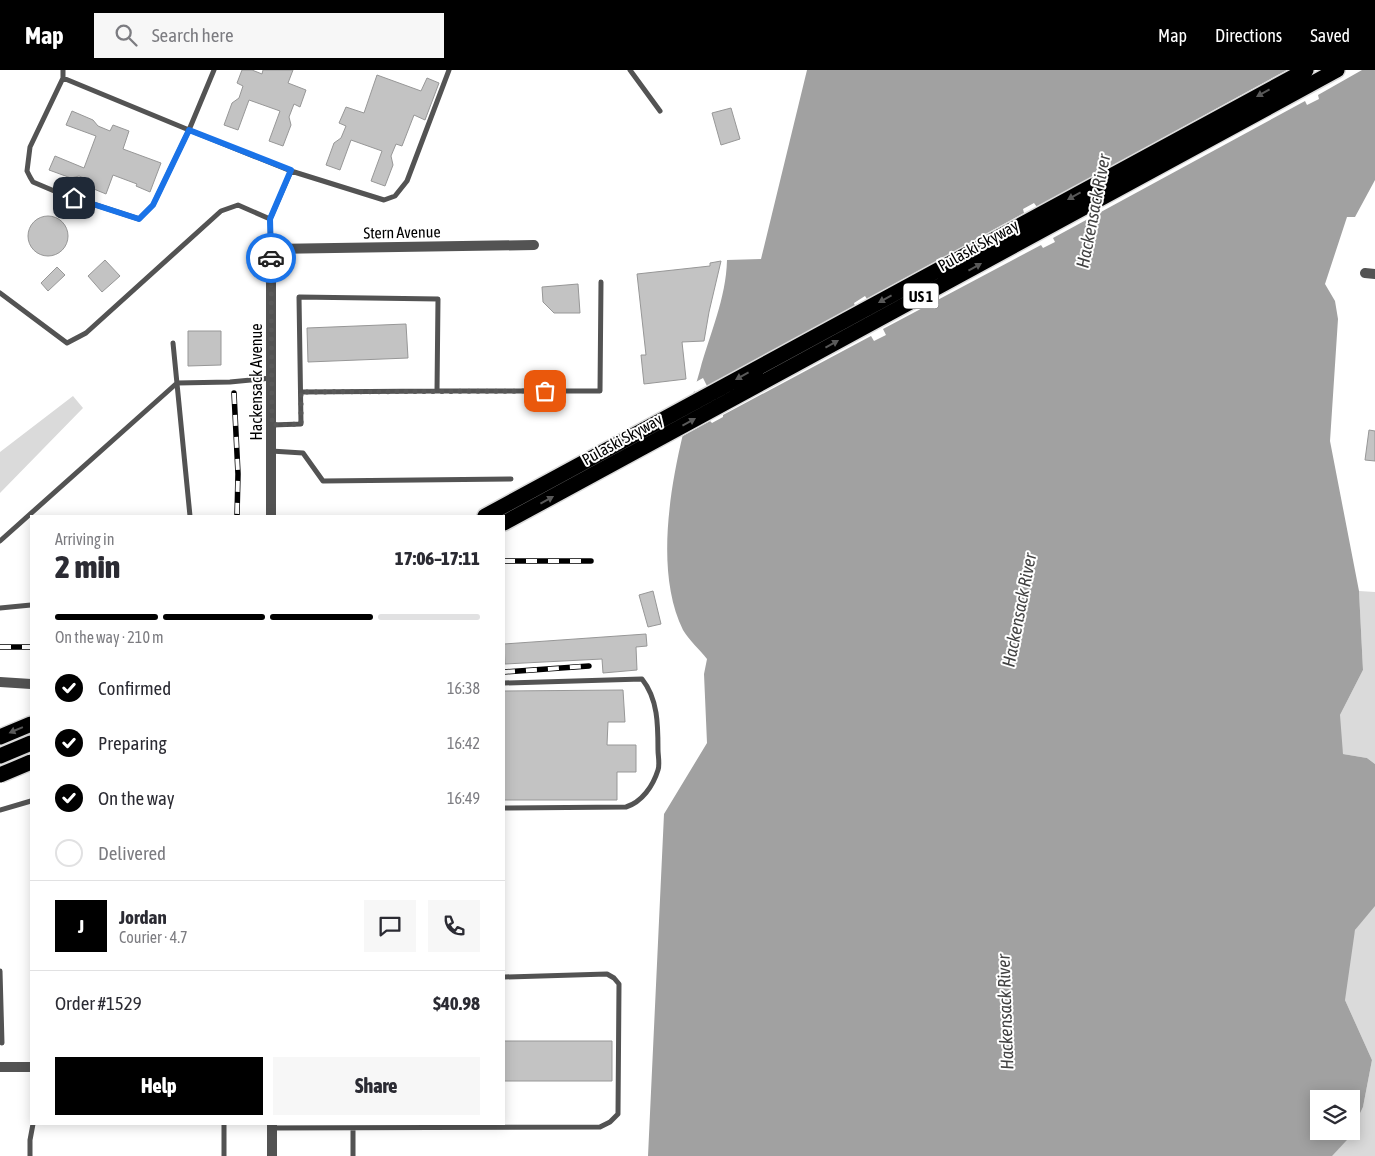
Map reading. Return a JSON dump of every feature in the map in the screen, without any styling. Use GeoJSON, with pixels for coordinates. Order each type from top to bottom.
{"type":"FeatureCollection","features":[{"type":"Feature","properties":{"kind":"highway","name":"Pulaski Skyway"},"geometry":{"type":"LineString","coordinates":[[486,515],[1306,70]]}},
{"type":"Feature","properties":{"kind":"highway","name":"Pulaski Skyway"},"geometry":{"type":"LineString","coordinates":[[505,522],[1338,70]]}},
{"type":"Feature","properties":{"kind":"highway"},"geometry":{"type":"LineString","coordinates":[[0,737],[30,724]]}},
{"type":"Feature","properties":{"kind":"highway"},"geometry":{"type":"LineString","coordinates":[[0,756],[30,743]]}},
{"type":"Feature","properties":{"kind":"highway"},"geometry":{"type":"LineString","coordinates":[[0,775],[30,762]]}},
{"type":"Feature","properties":{"kind":"street","name":"Stern Avenue"},"geometry":{"type":"LineString","coordinates":[[271,249],[534,245]]}},
{"type":"Feature","properties":{"kind":"street","name":"Hackensack Avenue"},"geometry":{"type":"LineString","coordinates":[[271,249],[271,515]]}},
{"type":"Feature","properties":{"kind":"street"},"geometry":{"type":"LineString","coordinates":[[0,682],[30,684]]}},
{"type":"Feature","properties":{"kind":"street"},"geometry":{"type":"LineString","coordinates":[[0,1067],[30,1067]]}},
{"type":"Feature","properties":{"kind":"street"},"geometry":{"type":"LineString","coordinates":[[272,1126],[272,1156]]}},
{"type":"Feature","properties":{"kind":"lane"},"geometry":{"type":"LineString","coordinates":[[63,70],[62,78],[30,147],[27,171],[33,182],[139,219],[153,205],[189,130],[214,70]]}},
{"type":"Feature","properties":{"kind":"lane"},"geometry":{"type":"LineString","coordinates":[[62,78],[291,170],[384,200],[395,196],[407,181],[449,70]]}},
{"type":"Feature","properties":{"kind":"lane"},"geometry":{"type":"LineString","coordinates":[[630,70],[660,111]]}},
{"type":"Feature","properties":{"kind":"lane"},"geometry":{"type":"LineString","coordinates":[[271,249],[270,219],[291,170]]}},
{"type":"Feature","properties":{"kind":"lane"},"geometry":{"type":"LineString","coordinates":[[0,293],[67,344],[86,333],[220,211],[238,205],[270,219]]}},
{"type":"Feature","properties":{"kind":"lane"},"geometry":{"type":"LineString","coordinates":[[301,392],[600,391],[601,282]]}},
{"type":"Feature","properties":{"kind":"lane"},"geometry":{"type":"LineString","coordinates":[[272,425],[301,424],[299,297],[438,299],[437,391]]}},
{"type":"Feature","properties":{"kind":"lane"},"geometry":{"type":"LineString","coordinates":[[173,342],[190,515]]}},
{"type":"Feature","properties":{"kind":"lane"},"geometry":{"type":"LineString","coordinates":[[30,515],[177,383],[230,382],[272,378]]}},
{"type":"Feature","properties":{"kind":"lane"},"geometry":{"type":"LineString","coordinates":[[271,451],[303,453],[323,481],[511,479]]}},
{"type":"Feature","properties":{"kind":"lane"},"geometry":{"type":"LineString","coordinates":[[0,542],[30,515]]}},
{"type":"Feature","properties":{"kind":"lane"},"geometry":{"type":"LineString","coordinates":[[0,608],[30,605]]}},
{"type":"Feature","properties":{"kind":"lane"},"geometry":{"type":"LineString","coordinates":[[505,683],[642,679],[650,688],[658,720],[658,768],[644,795],[635,804],[626,808],[505,808]]}},
{"type":"Feature","properties":{"kind":"lane"},"geometry":{"type":"LineString","coordinates":[[0,810],[30,801]]}},
{"type":"Feature","properties":{"kind":"lane"},"geometry":{"type":"LineString","coordinates":[[0,972],[2,1043]]}},
{"type":"Feature","properties":{"kind":"lane"},"geometry":{"type":"LineString","coordinates":[[272,1126],[353,1128],[600,1127],[610,1122],[618,1114],[619,984],[607,974],[505,977]]}},
{"type":"Feature","properties":{"kind":"lane"},"geometry":{"type":"LineString","coordinates":[[30,1156],[33,1125]]}},
{"type":"Feature","properties":{"kind":"lane"},"geometry":{"type":"LineString","coordinates":[[224,1125],[224,1156]]}},
{"type":"Feature","properties":{"kind":"lane"},"geometry":{"type":"LineString","coordinates":[[353,1128],[353,1156]]}},
{"type":"Feature","properties":{"kind":"shaded area"},"geometry":{"type":"Polygon","coordinates":[[[73,396],[83,408],[0,493],[0,452],[73,396]]]}},
{"type":"Feature","properties":{"kind":"shaded area"},"geometry":{"type":"Polygon","coordinates":[[[1359,591],[1375,592],[1375,764],[1367,758],[1343,754],[1336,728],[1340,715],[1363,670],[1359,591]]]}},
{"type":"Feature","properties":{"kind":"shaded area"},"geometry":{"type":"Polygon","coordinates":[[[1375,899],[1375,1156],[1331,1156],[1347,1140],[1360,1140],[1360,1113],[1363,1107],[1372,1060],[1345,1000],[1343,965],[1355,930],[1375,899]]]}},
{"type":"Feature","properties":{"kind":"water","name":"Hackensack River"},"geometry":{"type":"Polygon","coordinates":[[[807,70],[1375,70],[1375,180],[1355,217],[1347,217],[1325,284],[1335,301],[1338,319],[1330,441],[1359,591],[1363,670],[1340,715],[1343,754],[1367,758],[1375,764],[1375,906],[1355,930],[1345,1000],[1372,1060],[1363,1107],[1360,1113],[1360,1090],[1310,1090],[1310,1140],[1347,1140],[1332,1156],[648,1156],[664,814],[707,743],[704,674],[707,659],[683,630],[673,601],[668,569],[667,536],[670,501],[684,432],[700,370],[721,302],[727,260],[761,259],[807,70]]]}},
{"type":"Feature","properties":{"kind":"pier"},"geometry":{"type":"Polygon","coordinates":[[[1287,70],[1362,70],[1318,95],[1319,99],[1307,105],[1305,101],[1053,238],[1055,242],[1043,248],[1041,245],[883,329],[886,335],[874,341],[871,336],[723,415],[723,417],[712,423],[710,421],[681,437],[691,395],[695,393],[694,383],[703,378],[707,386],[855,306],[854,303],[865,296],[867,299],[1024,213],[1023,209],[1034,203],[1037,207],[1287,70]]]}},
{"type":"Feature","properties":{"kind":"building"},"geometry":{"type":"Polygon","coordinates":[[[242,70],[252,70],[262,74],[263,70],[293,70],[288,83],[306,90],[300,107],[294,104],[289,117],[291,125],[283,146],[269,141],[280,111],[249,100],[238,130],[224,125],[232,103],[239,98],[243,86],[237,83],[242,70]]]}},
{"type":"Feature","properties":{"kind":"building"},"geometry":{"type":"Polygon","coordinates":[[[377,75],[421,91],[427,78],[439,83],[425,120],[414,115],[402,146],[396,144],[391,156],[393,165],[385,186],[371,181],[382,151],[351,140],[340,170],[326,165],[334,143],[341,138],[346,126],[339,123],[346,107],[364,113],[377,75]]]}},
{"type":"Feature","properties":{"kind":"building"},"geometry":{"type":"Polygon","coordinates":[[[731,108],[740,139],[721,145],[712,113],[731,108]]]}},
{"type":"Feature","properties":{"kind":"building"},"geometry":{"type":"Polygon","coordinates":[[[72,111],[93,120],[98,126],[110,131],[113,125],[129,131],[123,149],[161,163],[150,192],[136,186],[137,184],[113,175],[106,194],[89,187],[92,181],[79,176],[71,178],[49,170],[55,156],[84,168],[96,136],[66,125],[72,111]]]}},
{"type":"Feature","properties":{"kind":"building"},"geometry":{"type":"Polygon","coordinates":[[[52,216],[59,219],[65,225],[68,236],[67,244],[59,253],[52,256],[44,256],[37,253],[29,244],[28,232],[31,225],[40,217],[52,216]]]}},
{"type":"Feature","properties":{"kind":"building"},"geometry":{"type":"Polygon","coordinates":[[[105,260],[120,276],[102,292],[88,276],[105,260]]]}},
{"type":"Feature","properties":{"kind":"building"},"geometry":{"type":"Polygon","coordinates":[[[721,261],[704,341],[682,342],[686,379],[644,384],[641,355],[646,355],[637,274],[710,266],[710,263],[721,261]]]}},
{"type":"Feature","properties":{"kind":"building"},"geometry":{"type":"Polygon","coordinates":[[[57,267],[65,275],[48,291],[41,283],[57,267]]]}},
{"type":"Feature","properties":{"kind":"building"},"geometry":{"type":"Polygon","coordinates":[[[578,284],[580,313],[554,313],[543,302],[542,287],[578,284]]]}},
{"type":"Feature","properties":{"kind":"building"},"geometry":{"type":"Polygon","coordinates":[[[406,324],[408,358],[308,362],[307,328],[406,324]]]}},
{"type":"Feature","properties":{"kind":"building"},"geometry":{"type":"Polygon","coordinates":[[[188,331],[221,331],[221,365],[188,366],[188,331]]]}},
{"type":"Feature","properties":{"kind":"building"},"geometry":{"type":"Polygon","coordinates":[[[1369,430],[1375,431],[1375,461],[1365,460],[1369,430]]]}},
{"type":"Feature","properties":{"kind":"building"},"geometry":{"type":"Polygon","coordinates":[[[653,591],[661,624],[648,627],[639,595],[653,591]]]}},
{"type":"Feature","properties":{"kind":"building"},"geometry":{"type":"Polygon","coordinates":[[[646,634],[647,646],[636,647],[637,670],[603,673],[602,659],[505,664],[505,644],[646,634]]]}},
{"type":"Feature","properties":{"kind":"building"},"geometry":{"type":"Polygon","coordinates":[[[623,690],[625,722],[608,722],[607,745],[636,745],[636,772],[617,772],[617,800],[505,800],[505,691],[623,690]]]}},
{"type":"Feature","properties":{"kind":"building"},"geometry":{"type":"Polygon","coordinates":[[[505,1041],[612,1041],[612,1081],[505,1081],[505,1041]]]}},
{"type":"Feature","properties":{"kind":"railway"},"geometry":{"type":"LineString","coordinates":[[234,393],[238,474],[237,515]]}},
{"type":"Feature","properties":{"kind":"railway"},"geometry":{"type":"LineString","coordinates":[[505,561],[591,561]]}},
{"type":"Feature","properties":{"kind":"railway"},"geometry":{"type":"LineString","coordinates":[[0,647],[30,647]]}},
{"type":"Feature","properties":{"kind":"railway"},"geometry":{"type":"LineString","coordinates":[[505,672],[589,666]]}},
{"type":"Feature","properties":{"kind":"way so far"},"geometry":{"type":"LineString","coordinates":[[271,258],[272,425],[301,424],[301,392],[545,391]]}},
{"type":"Feature","properties":{"kind":"route"},"geometry":{"type":"LineString","coordinates":[[74,198],[139,219],[153,205],[189,130],[291,170],[270,219],[271,258]]}}]}
